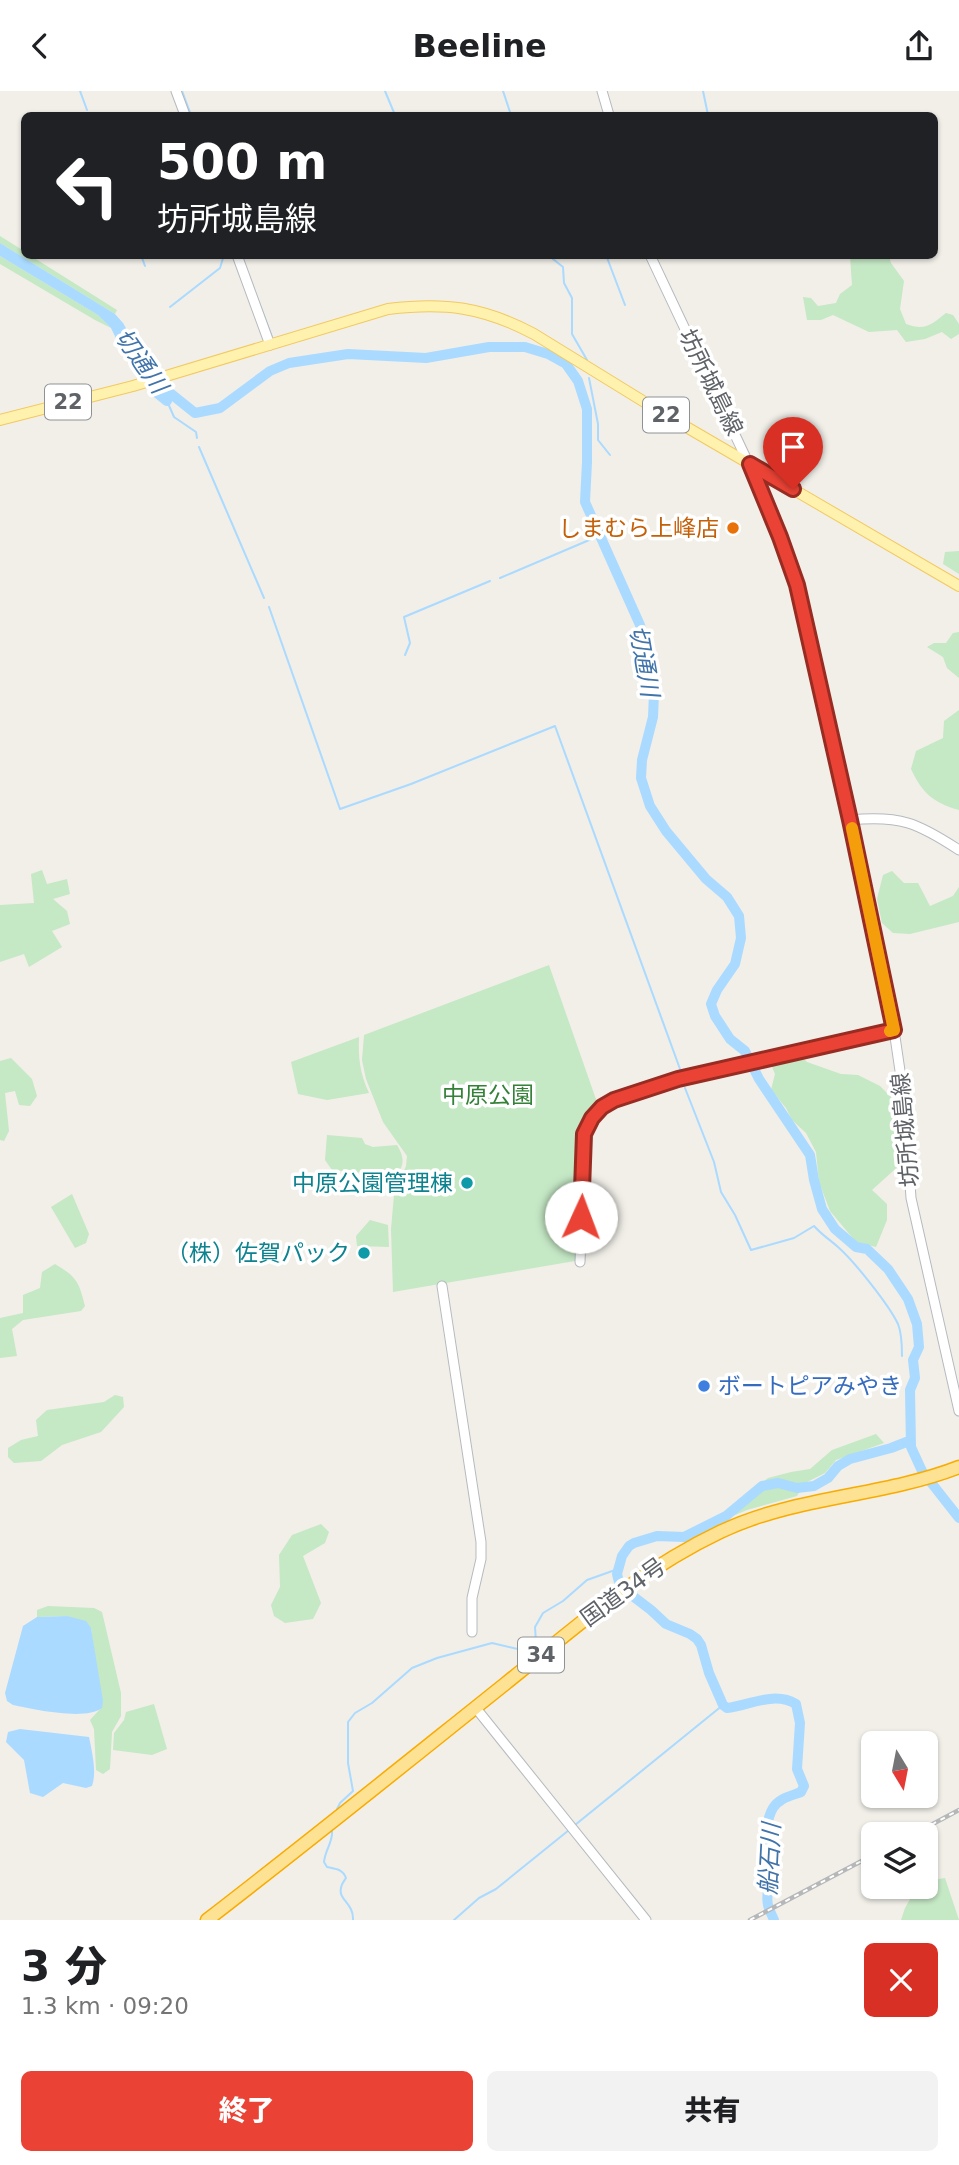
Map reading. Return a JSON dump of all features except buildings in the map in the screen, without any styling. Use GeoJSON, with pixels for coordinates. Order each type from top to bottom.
{"type":"FeatureCollection","features":[{"type":"Feature","properties":{"kind":"highway","name":"国道34号"},"geometry":{"type":"LineString","coordinates":[[207,1920],[585,1618],[651,1569],[696,1543],[752,1518],[807,1503],[920,1480],[959,1467]]}},
{"type":"Feature","properties":{"kind":"main road","name":"22"},"geometry":{"type":"LineString","coordinates":[[0,420],[136,385],[388,309],[422,305],[458,306],[513,323],[959,586]]}},
{"type":"Feature","properties":{"kind":"street"},"geometry":{"type":"LineString","coordinates":[[176,91],[184,112]]}},
{"type":"Feature","properties":{"kind":"street"},"geometry":{"type":"LineString","coordinates":[[603,91],[608,112]]}},
{"type":"Feature","properties":{"kind":"street"},"geometry":{"type":"LineString","coordinates":[[238,259],[270,345]]}},
{"type":"Feature","properties":{"kind":"street","name":"坊所城島線"},"geometry":{"type":"LineString","coordinates":[[652,259],[750,464],[797,585],[894,1030],[904,1098],[911,1198],[959,1411]]}},
{"type":"Feature","properties":{"kind":"street"},"geometry":{"type":"LineString","coordinates":[[850,820],[876,817],[898,819],[917,825],[959,850]]}},
{"type":"Feature","properties":{"kind":"street"},"geometry":{"type":"LineString","coordinates":[[580,1262],[584,1134],[592,1118],[602,1107],[614,1100],[678,1079],[894,1030]]}},
{"type":"Feature","properties":{"kind":"street"},"geometry":{"type":"LineString","coordinates":[[442,1286],[481,1542],[481,1559],[472,1598],[472,1632]]}},
{"type":"Feature","properties":{"kind":"street"},"geometry":{"type":"LineString","coordinates":[[475,1707],[646,1920]]}},
{"type":"Feature","properties":{"kind":"green space"},"geometry":{"type":"Polygon","coordinates":[[[0,236],[21,249],[21,256],[0,243],[0,236]]]}},
{"type":"Feature","properties":{"kind":"green space"},"geometry":{"type":"Polygon","coordinates":[[[0,256],[98,315],[111,328],[0,264],[0,256]]]}},
{"type":"Feature","properties":{"kind":"green space"},"geometry":{"type":"Polygon","coordinates":[[[26,259],[36,259],[117,310],[115,314],[26,259]]]}},
{"type":"Feature","properties":{"kind":"green space"},"geometry":{"type":"Polygon","coordinates":[[[850,259],[890,259],[904,281],[900,309],[906,324],[928,326],[946,313],[953,315],[959,324],[959,334],[951,339],[942,332],[925,339],[906,342],[897,330],[869,332],[833,315],[821,320],[807,320],[803,297],[811,298],[818,306],[836,303],[840,294],[852,285],[850,259]]]}},
{"type":"Feature","properties":{"kind":"green space"},"geometry":{"type":"Polygon","coordinates":[[[959,551],[959,574],[943,564],[945,552],[959,551]]]}},
{"type":"Feature","properties":{"kind":"green space"},"geometry":{"type":"Polygon","coordinates":[[[959,632],[959,678],[947,668],[943,657],[927,647],[934,643],[946,643],[953,633],[959,632]]]}},
{"type":"Feature","properties":{"kind":"green space"},"geometry":{"type":"Polygon","coordinates":[[[959,710],[959,810],[930,796],[911,769],[916,751],[943,738],[944,721],[959,710]]]}},
{"type":"Feature","properties":{"kind":"green space"},"geometry":{"type":"Polygon","coordinates":[[[42,870],[47,884],[67,879],[70,894],[53,899],[67,911],[70,924],[52,931],[62,947],[29,967],[24,954],[0,962],[0,905],[34,903],[31,874],[42,870]]]}},
{"type":"Feature","properties":{"kind":"green space"},"geometry":{"type":"Polygon","coordinates":[[[892,871],[904,883],[918,883],[930,906],[953,896],[959,887],[959,922],[910,934],[893,933],[882,923],[877,899],[883,875],[892,871]]]}},
{"type":"Feature","properties":{"kind":"green space","name":"中原公園"},"geometry":{"type":"Polygon","coordinates":[[[549,965],[598,1105],[582,1127],[579,1140],[575,1261],[393,1292],[391,1229],[394,1195],[406,1166],[407,1156],[383,1122],[366,1079],[362,1060],[364,1035],[549,965]]]}},
{"type":"Feature","properties":{"kind":"green space"},"geometry":{"type":"Polygon","coordinates":[[[359,1037],[360,1065],[369,1093],[327,1100],[298,1094],[291,1062],[359,1037]]]}},
{"type":"Feature","properties":{"kind":"green space"},"geometry":{"type":"Polygon","coordinates":[[[801,1056],[807,1062],[841,1074],[858,1075],[880,1086],[898,1104],[904,1161],[872,1190],[887,1204],[887,1220],[876,1247],[856,1242],[830,1211],[819,1182],[816,1152],[806,1133],[792,1120],[771,1090],[775,1074],[770,1062],[801,1056]]]}},
{"type":"Feature","properties":{"kind":"green space"},"geometry":{"type":"Polygon","coordinates":[[[11,1058],[32,1079],[37,1096],[30,1106],[19,1105],[15,1091],[5,1093],[9,1131],[4,1141],[0,1140],[0,1061],[11,1058]]]}},
{"type":"Feature","properties":{"kind":"green space"},"geometry":{"type":"Polygon","coordinates":[[[327,1135],[362,1138],[365,1144],[373,1147],[397,1145],[403,1160],[400,1171],[397,1176],[332,1170],[325,1160],[327,1135]]]}},
{"type":"Feature","properties":{"kind":"green space"},"geometry":{"type":"Polygon","coordinates":[[[72,1194],[89,1234],[86,1243],[75,1248],[51,1207],[72,1194]]]}},
{"type":"Feature","properties":{"kind":"green space"},"geometry":{"type":"Polygon","coordinates":[[[370,1220],[388,1225],[389,1247],[357,1246],[356,1236],[370,1220]]]}},
{"type":"Feature","properties":{"kind":"green space"},"geometry":{"type":"Polygon","coordinates":[[[55,1264],[76,1281],[85,1306],[81,1311],[23,1320],[12,1329],[17,1356],[0,1358],[0,1318],[23,1313],[23,1295],[40,1288],[42,1272],[55,1264]]]}},
{"type":"Feature","properties":{"kind":"green space"},"geometry":{"type":"Polygon","coordinates":[[[115,1395],[123,1397],[124,1407],[101,1432],[62,1445],[41,1461],[14,1463],[8,1457],[8,1448],[21,1440],[38,1436],[36,1420],[47,1410],[104,1402],[115,1395]]]}},
{"type":"Feature","properties":{"kind":"green space"},"geometry":{"type":"Polygon","coordinates":[[[876,1434],[884,1443],[836,1460],[825,1473],[805,1483],[797,1496],[728,1518],[728,1509],[768,1478],[810,1469],[832,1450],[876,1434]]]}},
{"type":"Feature","properties":{"kind":"green space"},"geometry":{"type":"Polygon","coordinates":[[[321,1524],[329,1532],[325,1543],[303,1556],[321,1603],[313,1619],[285,1623],[274,1616],[271,1605],[280,1587],[279,1555],[292,1535],[321,1524]]]}},
{"type":"Feature","properties":{"kind":"green space"},"geometry":{"type":"Polygon","coordinates":[[[48,1606],[94,1608],[102,1612],[121,1693],[121,1716],[112,1732],[110,1769],[103,1774],[96,1770],[94,1729],[90,1720],[101,1708],[91,1628],[67,1616],[37,1617],[37,1610],[48,1606]]]}},
{"type":"Feature","properties":{"kind":"green space"},"geometry":{"type":"Polygon","coordinates":[[[154,1704],[167,1749],[152,1755],[113,1750],[114,1733],[124,1720],[126,1712],[154,1704]]]}},
{"type":"Feature","properties":{"kind":"green space"},"geometry":{"type":"Polygon","coordinates":[[[945,1878],[959,1920],[901,1920],[910,1899],[938,1899],[938,1879],[945,1878]]]}},
{"type":"Feature","properties":{"kind":"water"},"geometry":{"type":"Polygon","coordinates":[[[0,243],[21,256],[21,259],[26,259],[115,314],[141,354],[127,361],[111,328],[98,315],[0,256],[0,243]]]}},
{"type":"Feature","properties":{"kind":"water"},"geometry":{"type":"Polygon","coordinates":[[[67,1616],[86,1621],[91,1628],[102,1708],[84,1714],[72,1714],[13,1705],[7,1701],[5,1693],[23,1626],[37,1617],[67,1616]]]}},
{"type":"Feature","properties":{"kind":"water"},"geometry":{"type":"Polygon","coordinates":[[[20,1729],[89,1737],[94,1768],[92,1786],[86,1788],[63,1783],[43,1797],[30,1793],[24,1760],[6,1742],[8,1732],[20,1729]]]}},
{"type":"Feature","properties":{"kind":"waterway"},"geometry":{"type":"LineString","coordinates":[[80,91],[87,110]]}},
{"type":"Feature","properties":{"kind":"waterway"},"geometry":{"type":"LineString","coordinates":[[182,91],[190,112]]}},
{"type":"Feature","properties":{"kind":"waterway"},"geometry":{"type":"LineString","coordinates":[[385,91],[394,112]]}},
{"type":"Feature","properties":{"kind":"waterway"},"geometry":{"type":"LineString","coordinates":[[503,91],[510,112]]}},
{"type":"Feature","properties":{"kind":"waterway"},"geometry":{"type":"LineString","coordinates":[[703,91],[707,112]]}},
{"type":"Feature","properties":{"kind":"waterway"},"geometry":{"type":"LineString","coordinates":[[142,259],[145,266]]}},
{"type":"Feature","properties":{"kind":"waterway"},"geometry":{"type":"LineString","coordinates":[[170,307],[220,268],[223,259]]}},
{"type":"Feature","properties":{"kind":"waterway"},"geometry":{"type":"LineString","coordinates":[[553,259],[563,267],[564,283],[572,298],[572,334],[587,360]]}},
{"type":"Feature","properties":{"kind":"waterway"},"geometry":{"type":"LineString","coordinates":[[608,259],[625,305]]}},
{"type":"Feature","properties":{"kind":"waterway"},"geometry":{"type":"LineString","coordinates":[[244,263],[272,337]]}},
{"type":"Feature","properties":{"kind":"waterway","name":"切通川"},"geometry":{"type":"LineString","coordinates":[[129,347],[157,393],[167,401],[165,389],[195,413],[220,408],[270,371],[289,363],[348,354],[426,358],[489,347],[525,347],[548,354],[566,364],[578,381],[587,409],[585,502],[640,625],[648,657],[654,693],[653,717],[642,760],[641,778],[650,806],[666,831],[706,879],[727,897],[739,916],[741,938],[735,964],[711,1004],[715,1016],[730,1039],[745,1051],[759,1079],[810,1155],[822,1209],[835,1229],[856,1247],[867,1249],[888,1269],[908,1299],[917,1324],[919,1347],[913,1360],[915,1378],[910,1390],[911,1447],[922,1471],[959,1518]]}},
{"type":"Feature","properties":{"kind":"waterway"},"geometry":{"type":"LineString","coordinates":[[589,378],[598,424],[598,440],[610,455]]}},
{"type":"Feature","properties":{"kind":"waterway"},"geometry":{"type":"LineString","coordinates":[[167,401],[174,417],[196,432],[197,438]]}},
{"type":"Feature","properties":{"kind":"waterway"},"geometry":{"type":"LineString","coordinates":[[199,447],[264,598]]}},
{"type":"Feature","properties":{"kind":"waterway"},"geometry":{"type":"LineString","coordinates":[[500,578],[601,535]]}},
{"type":"Feature","properties":{"kind":"waterway"},"geometry":{"type":"LineString","coordinates":[[405,655],[410,643],[404,617],[490,581]]}},
{"type":"Feature","properties":{"kind":"waterway"},"geometry":{"type":"LineString","coordinates":[[269,607],[340,809],[411,784],[555,726],[680,1069]]}},
{"type":"Feature","properties":{"kind":"waterway"},"geometry":{"type":"LineString","coordinates":[[685,1088],[714,1162],[721,1192],[751,1250],[794,1238],[814,1226],[853,1262],[887,1306],[899,1328],[902,1356]]}},
{"type":"Feature","properties":{"kind":"waterway","name":"船石川"},"geometry":{"type":"LineString","coordinates":[[619,1582],[617,1574],[622,1556],[634,1543],[657,1536],[684,1537],[726,1516],[762,1486],[778,1483],[797,1488],[814,1486],[850,1459],[909,1441]]}},
{"type":"Feature","properties":{"kind":"waterway"},"geometry":{"type":"LineString","coordinates":[[337,1809],[353,1791],[348,1763],[348,1722],[355,1713],[372,1703],[412,1668],[437,1658],[492,1643],[522,1650],[530,1648],[536,1642],[535,1627],[543,1613],[563,1601],[587,1580],[618,1569]]}},
{"type":"Feature","properties":{"kind":"waterway","name":"船石川"},"geometry":{"type":"LineString","coordinates":[[630,1594],[666,1624],[697,1639],[709,1673],[723,1705],[727,1708],[771,1699],[788,1700],[796,1704],[800,1723],[797,1769],[804,1786],[801,1792],[778,1802],[768,1822],[771,1867],[767,1900],[774,1920]]}},
{"type":"Feature","properties":{"kind":"waterway"},"geometry":{"type":"LineString","coordinates":[[575,1825],[723,1705]]}},
{"type":"Feature","properties":{"kind":"waterway"},"geometry":{"type":"LineString","coordinates":[[454,1920],[569,1830]]}},
{"type":"Feature","properties":{"kind":"waterway"},"geometry":{"type":"LineString","coordinates":[[332,1831],[324,1862],[327,1867],[339,1870],[345,1875],[341,1892],[353,1914],[353,1920]]}},
{"type":"Feature","properties":{"kind":"railway"},"geometry":{"type":"LineString","coordinates":[[936,1822],[959,1810]]}},
{"type":"Feature","properties":{"kind":"railway"},"geometry":{"type":"LineString","coordinates":[[750,1920],[861,1861]]}},
{"type":"Feature","properties":{"kind":"slow traffic"},"geometry":{"type":"LineString","coordinates":[[852,828],[894,1030],[890,1031]]}},
{"type":"Feature","properties":{"kind":"place","name":"しまむら上峰店"},"geometry":{"type":"Point","coordinates":[733,528]}},
{"type":"Feature","properties":{"kind":"place","name":"中原公園管理棟"},"geometry":{"type":"Point","coordinates":[467,1183]}},
{"type":"Feature","properties":{"kind":"place","name":"（株）佐賀パック"},"geometry":{"type":"Point","coordinates":[364,1253]}},
{"type":"Feature","properties":{"kind":"place","name":"ボートピアみやき"},"geometry":{"type":"Point","coordinates":[704,1386]}},
{"type":"Feature","properties":{"kind":"route"},"geometry":{"type":"LineString","coordinates":[[581,1217],[584,1134],[592,1118],[602,1107],[614,1100],[678,1079],[894,1030],[797,585],[750,464],[793,489]]}}]}
